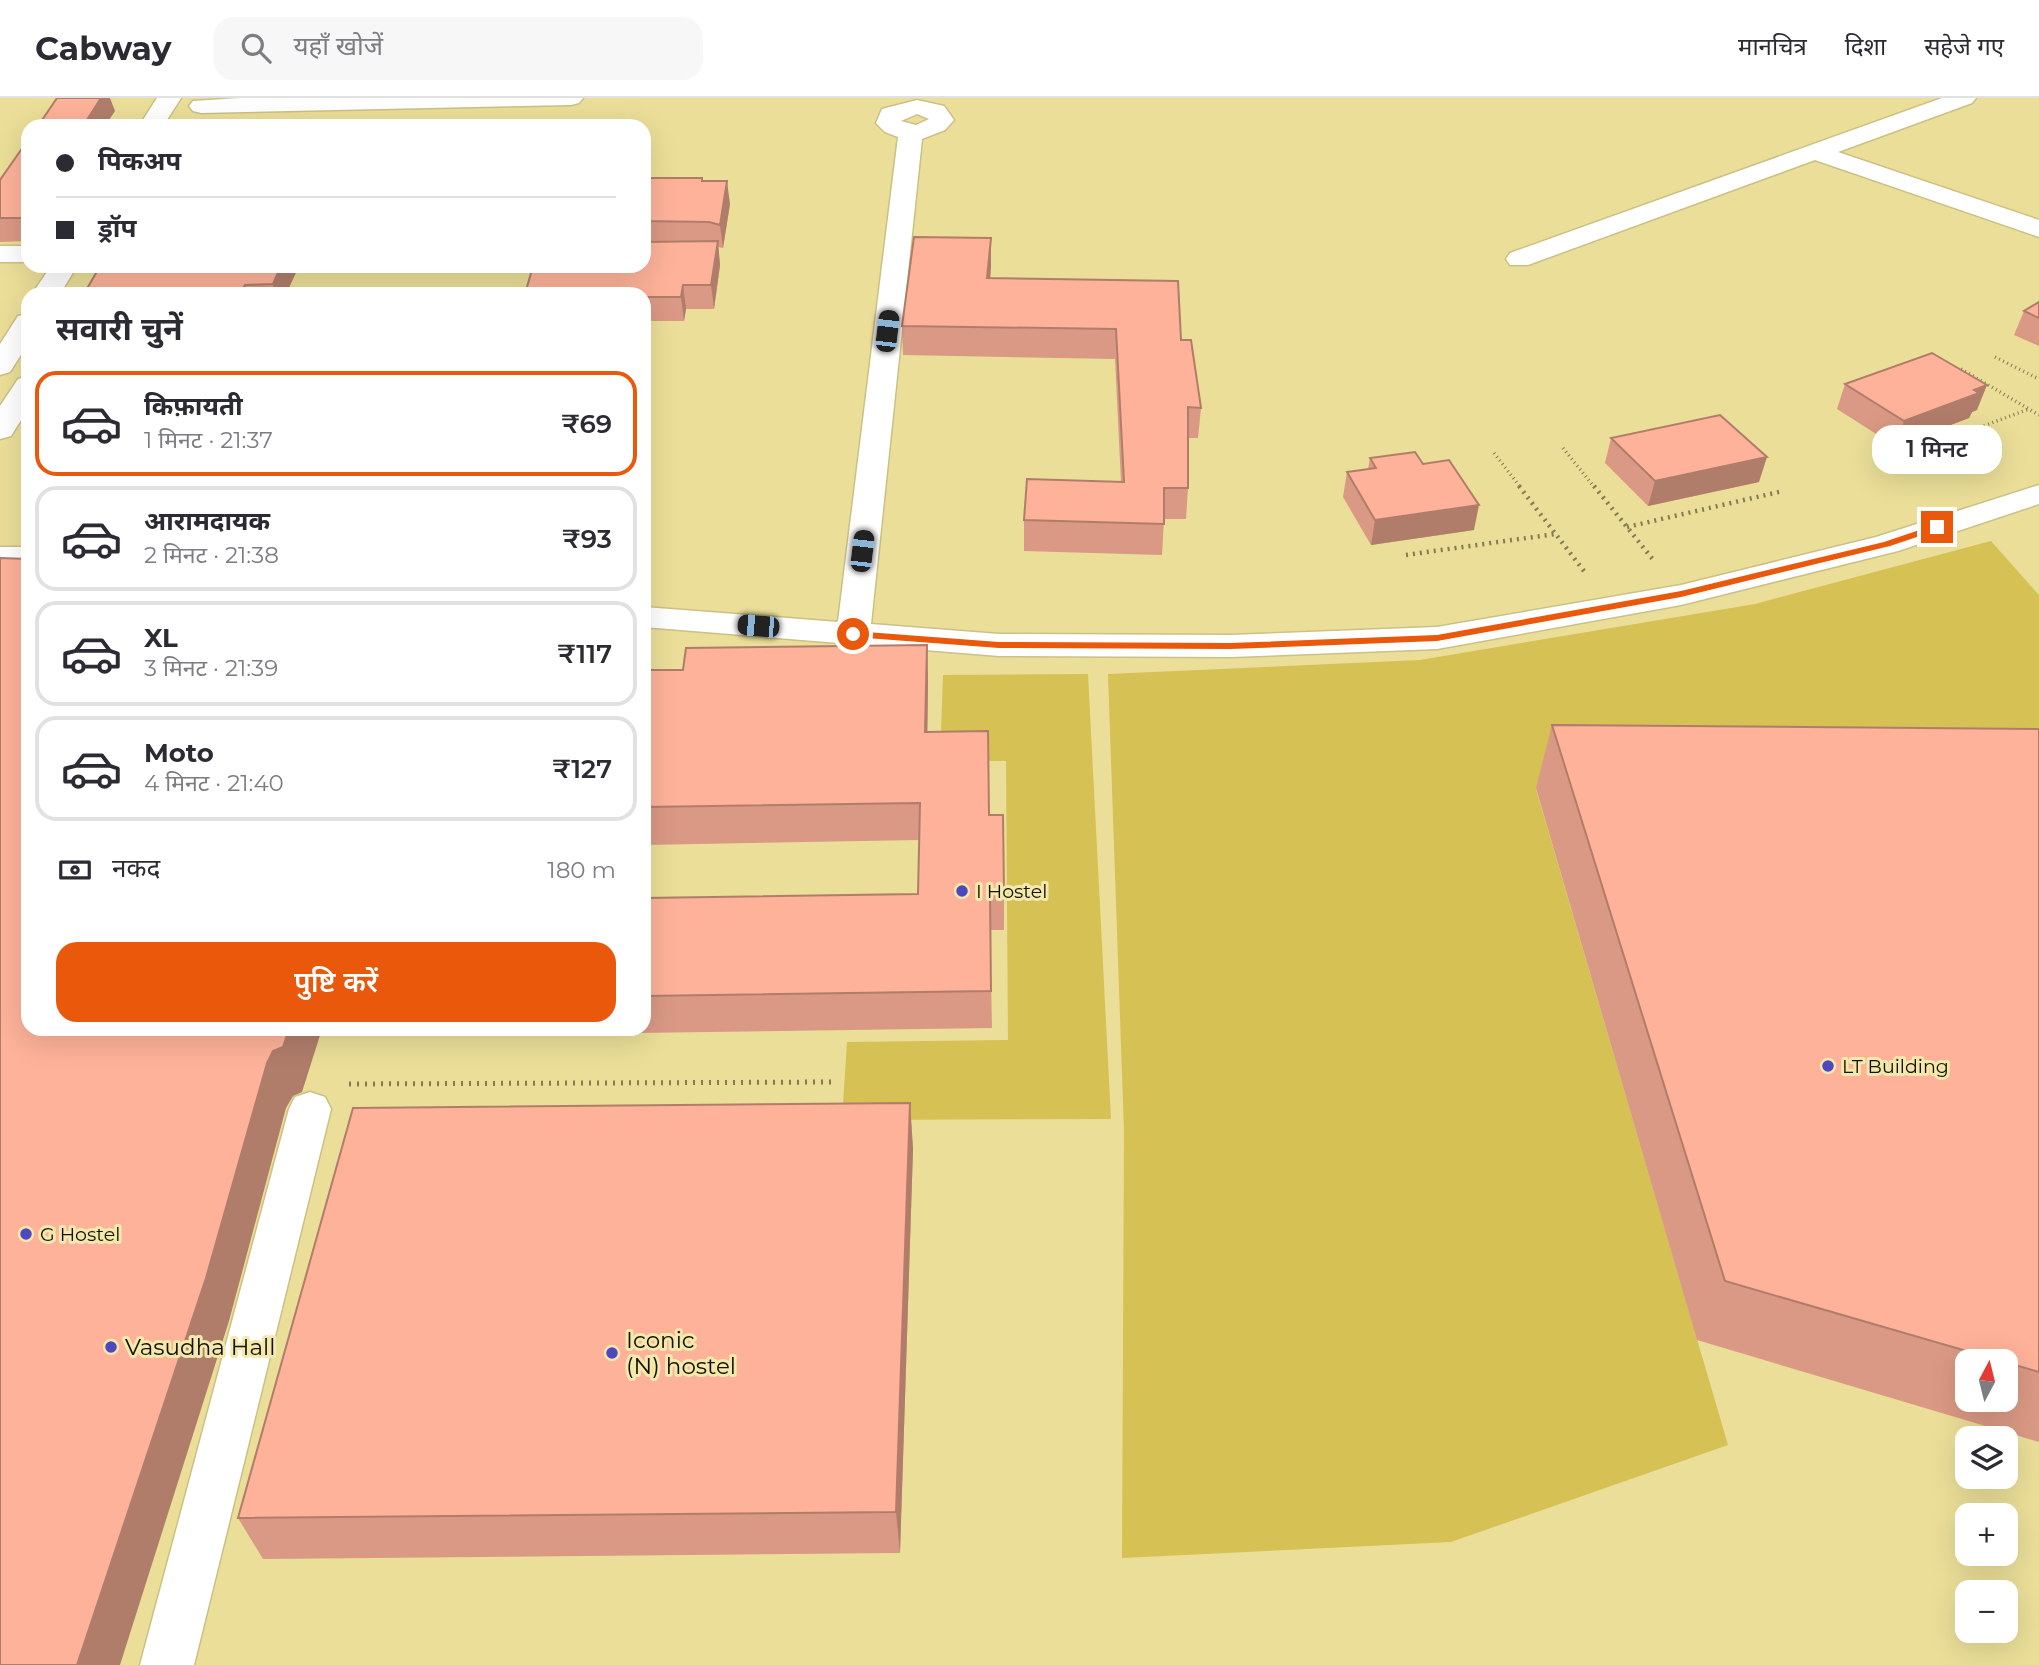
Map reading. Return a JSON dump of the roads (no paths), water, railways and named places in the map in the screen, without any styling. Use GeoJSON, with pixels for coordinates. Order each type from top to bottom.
{"type":"FeatureCollection","features":[{"type":"Feature","properties":{"kind":"street"},"geometry":{"type":"LineString","coordinates":[[156,119],[169,98]]}},
{"type":"Feature","properties":{"kind":"street"},"geometry":{"type":"LineString","coordinates":[[199,110],[571,98]]}},
{"type":"Feature","properties":{"kind":"street"},"geometry":{"type":"LineString","coordinates":[[1520,259],[1964,98]]}},
{"type":"Feature","properties":{"kind":"street"},"geometry":{"type":"LineString","coordinates":[[853,634],[915,112]]}},
{"type":"Feature","properties":{"kind":"street"},"geometry":{"type":"LineString","coordinates":[[1814,152],[2039,229]]}},
{"type":"Feature","properties":{"kind":"street"},"geometry":{"type":"LineString","coordinates":[[0,254],[21,254]]}},
{"type":"Feature","properties":{"kind":"street"},"geometry":{"type":"LineString","coordinates":[[0,366],[21,333]]}},
{"type":"Feature","properties":{"kind":"street"},"geometry":{"type":"LineString","coordinates":[[0,430],[21,396]]}},
{"type":"Feature","properties":{"kind":"street"},"geometry":{"type":"LineString","coordinates":[[651,618],[999,645],[1230,646],[1437,638],[1681,594],[1887,544],[2039,494]]}},
{"type":"Feature","properties":{"kind":"street"},"geometry":{"type":"LineString","coordinates":[[0,557],[21,557]]}},
{"type":"Feature","properties":{"kind":"street"},"geometry":{"type":"LineString","coordinates":[[167,1665],[323,1096]]}},
{"type":"Feature","properties":{"kind":"place","name":"I Hostel"},"geometry":{"type":"Point","coordinates":[962,891]}},
{"type":"Feature","properties":{"kind":"place","name":"LT Building"},"geometry":{"type":"Point","coordinates":[1828,1066]}},
{"type":"Feature","properties":{"kind":"place","name":"G Hostel"},"geometry":{"type":"Point","coordinates":[26,1234]}},
{"type":"Feature","properties":{"kind":"place","name":"Vasudha Hall"},"geometry":{"type":"Point","coordinates":[111,1347]}},
{"type":"Feature","properties":{"kind":"place","name":"Iconic (N) hostel"},"geometry":{"type":"Point","coordinates":[612,1353]}}]}
